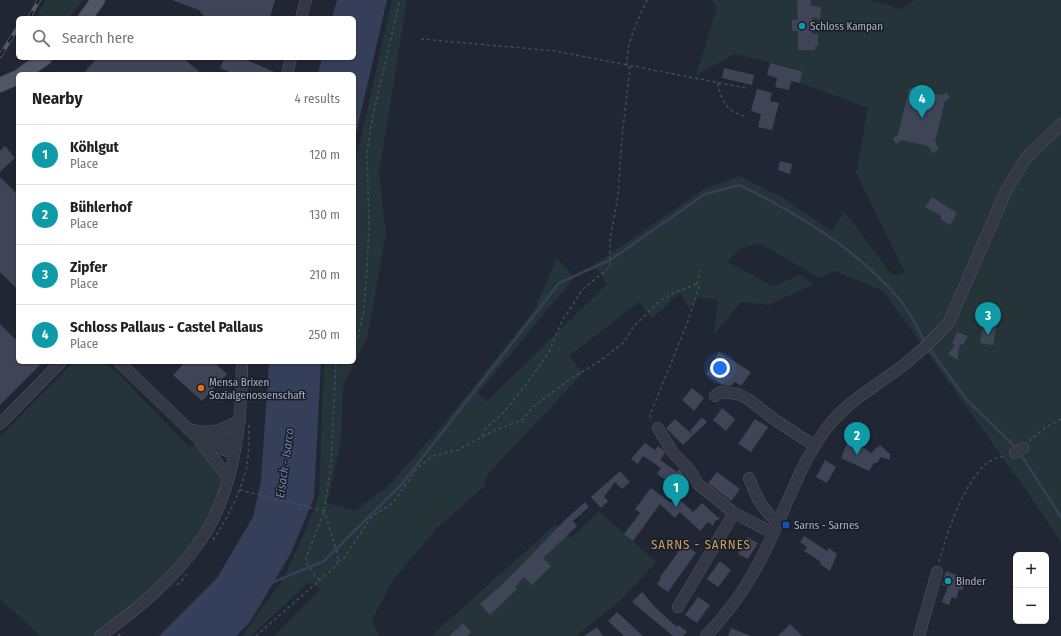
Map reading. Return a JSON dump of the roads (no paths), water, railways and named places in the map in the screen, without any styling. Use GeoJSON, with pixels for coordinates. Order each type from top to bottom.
{"type":"FeatureCollection","features":[{"type":"Feature","properties":{"kind":"main road"},"geometry":{"type":"LineString","coordinates":[[86,16],[98,0]]}},
{"type":"Feature","properties":{"kind":"main road"},"geometry":{"type":"LineString","coordinates":[[25,72],[42,60]]}},
{"type":"Feature","properties":{"kind":"main road"},"geometry":{"type":"LineString","coordinates":[[0,85],[16,78]]}},
{"type":"Feature","properties":{"kind":"street"},"geometry":{"type":"LineString","coordinates":[[302,16],[306,0]]}},
{"type":"Feature","properties":{"kind":"street"},"geometry":{"type":"LineString","coordinates":[[288,72],[290,60]]}},
{"type":"Feature","properties":{"kind":"street"},"geometry":{"type":"LineString","coordinates":[[706,636],[742,591],[756,570],[815,446],[840,412],[880,380],[905,364],[937,337],[949,322],[1006,192],[1026,158],[1061,124]]}},
{"type":"Feature","properties":{"kind":"street"},"geometry":{"type":"LineString","coordinates":[[0,424],[59,364]]}},
{"type":"Feature","properties":{"kind":"street"},"geometry":{"type":"LineString","coordinates":[[121,364],[188,429],[202,437],[231,439],[235,446]]}},
{"type":"Feature","properties":{"kind":"street"},"geometry":{"type":"LineString","coordinates":[[100,636],[145,602],[176,572],[202,540],[217,511],[228,477],[240,420],[242,364]]}},
{"type":"Feature","properties":{"kind":"street"},"geometry":{"type":"LineString","coordinates":[[714,396],[720,392],[738,394],[748,399],[775,420],[815,446]]}},
{"type":"Feature","properties":{"kind":"street"},"geometry":{"type":"LineString","coordinates":[[202,437],[240,420]]}},
{"type":"Feature","properties":{"kind":"street"},"geometry":{"type":"LineString","coordinates":[[658,428],[673,453],[689,469],[698,484],[734,513],[773,533]]}},
{"type":"Feature","properties":{"kind":"street"},"geometry":{"type":"LineString","coordinates":[[202,437],[228,477]]}},
{"type":"Feature","properties":{"kind":"street"},"geometry":{"type":"LineString","coordinates":[[749,478],[761,506],[778,522]]}},
{"type":"Feature","properties":{"kind":"street"},"geometry":{"type":"LineString","coordinates":[[678,607],[734,513]]}},
{"type":"Feature","properties":{"kind":"street"},"geometry":{"type":"LineString","coordinates":[[919,636],[937,572]]}},
{"type":"Feature","properties":{"kind":"water"},"geometry":{"type":"Polygon","coordinates":[[[337,0],[387,0],[356,133],[356,72],[318,72],[322,60],[356,60],[356,16],[333,16],[337,0]]]}},
{"type":"Feature","properties":{"kind":"water","name":"Eisack - Isarco"},"geometry":{"type":"Polygon","coordinates":[[[269,364],[321,364],[314,498],[291,553],[250,622],[236,636],[159,636],[217,578],[253,517],[261,481],[269,364]]]}},
{"type":"Feature","properties":{"kind":"waterway"},"geometry":{"type":"LineString","coordinates":[[271,583],[324,561],[401,485],[559,283],[610,260],[705,194],[740,185],[762,196],[826,234],[865,265],[900,300],[925,342]]}},
{"type":"Feature","properties":{"kind":"waterway"},"geometry":{"type":"LineString","coordinates":[[929,348],[966,399],[1017,449]]}},
{"type":"Feature","properties":{"kind":"waterway"},"geometry":{"type":"LineString","coordinates":[[1020,453],[1061,517]]}},
{"type":"Feature","properties":{"kind":"railway"},"geometry":{"type":"LineString","coordinates":[[30,16],[39,0]]}},
{"type":"Feature","properties":{"kind":"railway"},"geometry":{"type":"LineString","coordinates":[[0,56],[16,30]]}},
{"type":"Feature","properties":{"kind":"place","name":"Schloss Kampan"},"geometry":{"type":"Point","coordinates":[802,26]}},
{"type":"Feature","properties":{"kind":"place","name":"Schloss Pallaus - Castel Pallaus"},"geometry":{"type":"Point","coordinates":[922,118]}},
{"type":"Feature","properties":{"kind":"place","name":"Zipfer"},"geometry":{"type":"Point","coordinates":[988,335]}},
{"type":"Feature","properties":{"kind":"place","name":"Mensa Brixen Sozialgenossenschaft"},"geometry":{"type":"Point","coordinates":[201,388]}},
{"type":"Feature","properties":{"kind":"place","name":"Bühlerhof"},"geometry":{"type":"Point","coordinates":[857,455]}},
{"type":"Feature","properties":{"kind":"place","name":"Köhlgut"},"geometry":{"type":"Point","coordinates":[676,507]}},
{"type":"Feature","properties":{"kind":"place","name":"Sarns - Sarnes"},"geometry":{"type":"Point","coordinates":[786,525]}},
{"type":"Feature","properties":{"kind":"place","name":"Binder"},"geometry":{"type":"Point","coordinates":[948,581]}},
{"type":"Feature","properties":{"kind":"district","name":"SARNS - SARNES"},"geometry":{"type":"Point","coordinates":[701,544]}}]}
